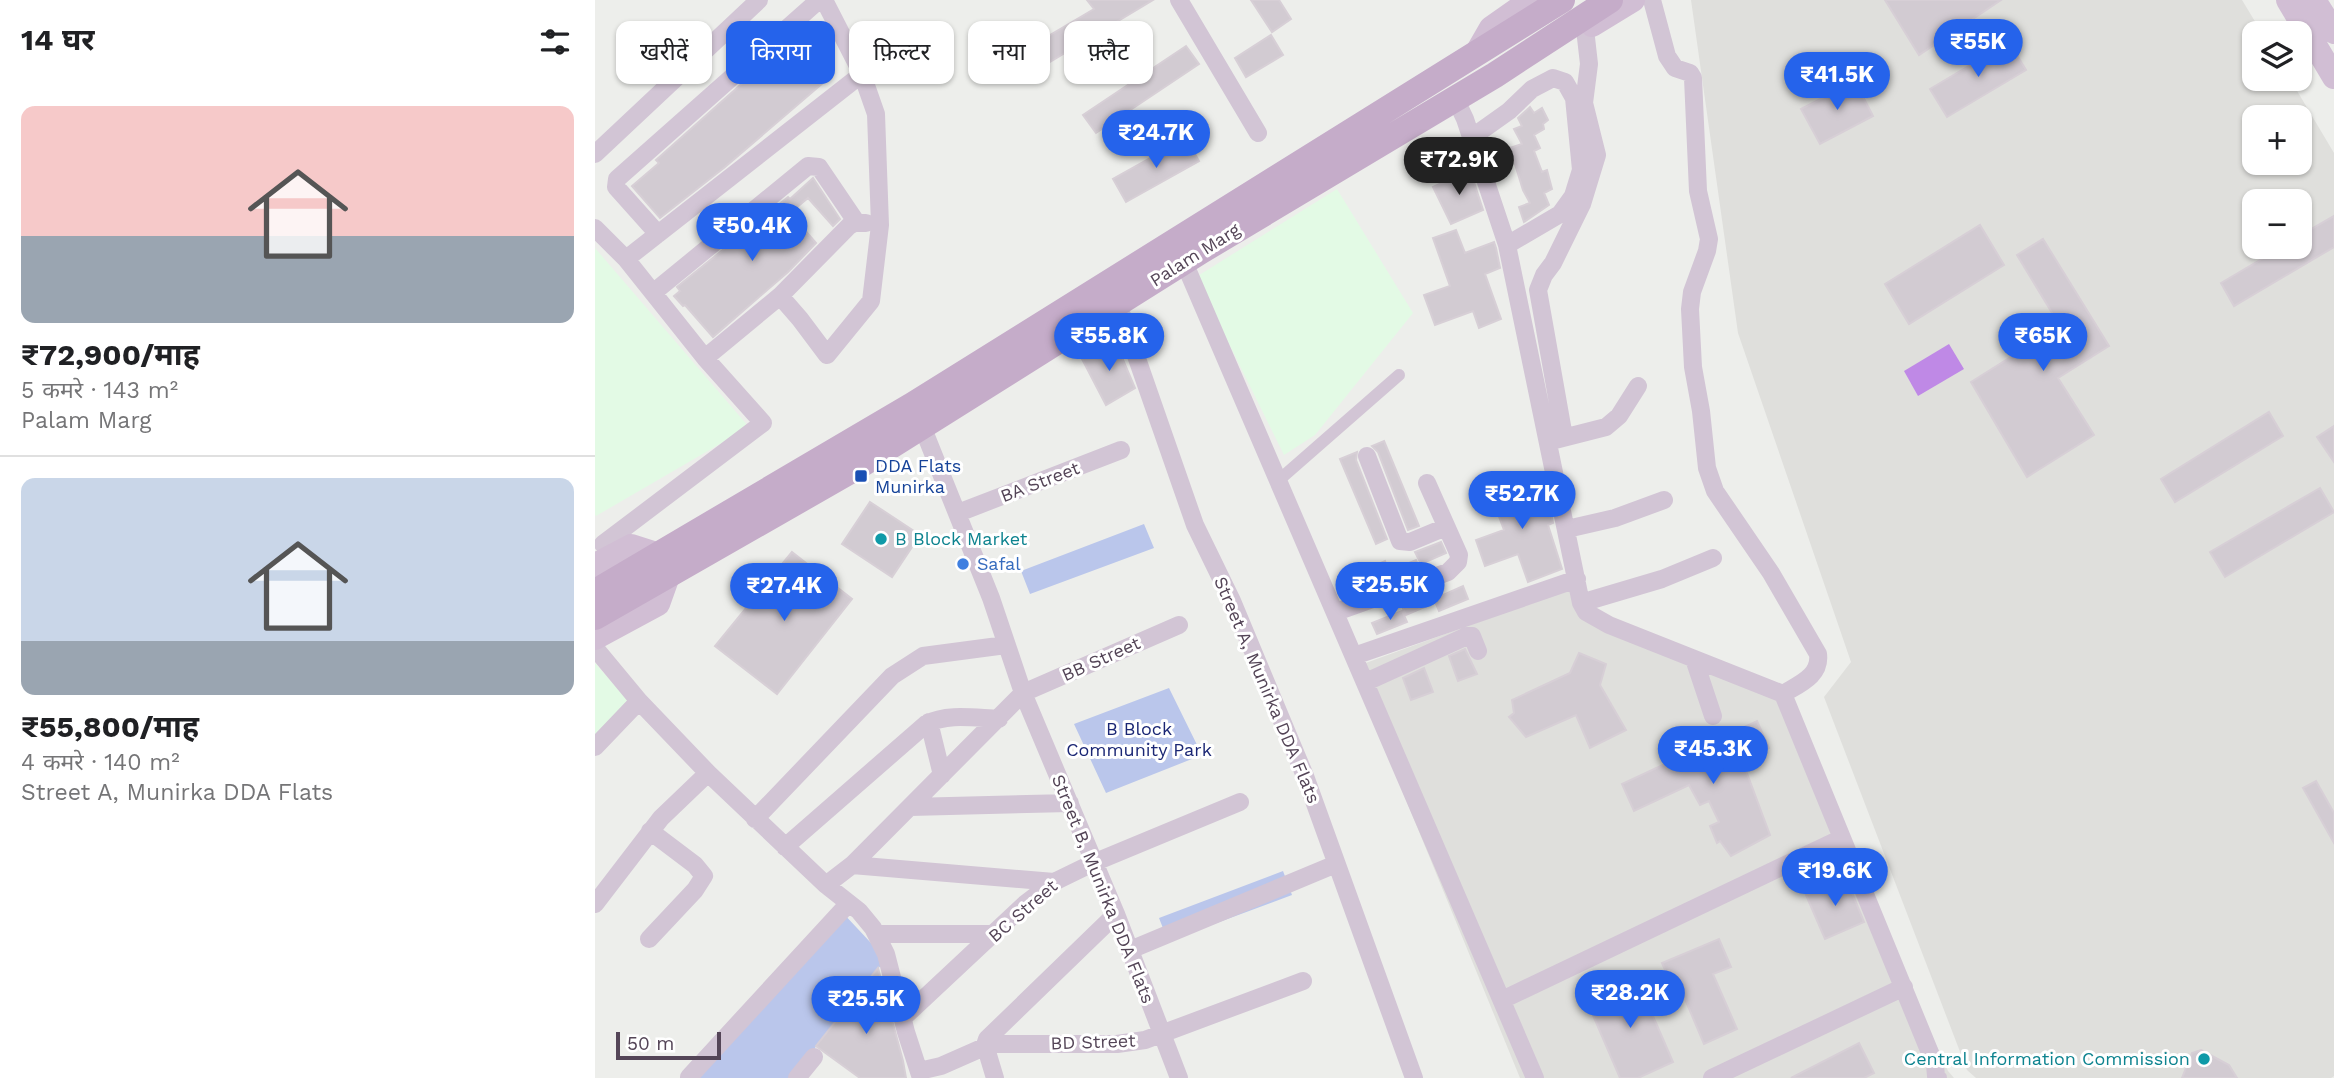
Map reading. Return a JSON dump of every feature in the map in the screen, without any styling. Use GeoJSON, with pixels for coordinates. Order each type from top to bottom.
{"type":"FeatureCollection","features":[{"type":"Feature","properties":{"kind":"main road","name":"Palam Marg"},"geometry":{"type":"LineString","coordinates":[[662,565],[911,406],[1476,54],[1491,28],[1531,0]]}},
{"type":"Feature","properties":{"kind":"main road"},"geometry":{"type":"LineString","coordinates":[[1476,54],[1562,0]]}},
{"type":"Feature","properties":{"kind":"main road"},"geometry":{"type":"LineString","coordinates":[[1598,12],[1633,0]]}},
{"type":"Feature","properties":{"kind":"main road"},"geometry":{"type":"LineString","coordinates":[[2288,0],[2328,37]]}},
{"type":"Feature","properties":{"kind":"main road"},"geometry":{"type":"LineString","coordinates":[[2314,0],[2328,37],[2334,77]]}},
{"type":"Feature","properties":{"kind":"main road","name":"Palam Marg"},"geometry":{"type":"LineString","coordinates":[[662,565],[859,466],[1184,262],[1598,12]]}},
{"type":"Feature","properties":{"kind":"main road"},"geometry":{"type":"LineString","coordinates":[[601,549],[631,546],[662,565]]}},
{"type":"Feature","properties":{"kind":"main road"},"geometry":{"type":"LineString","coordinates":[[595,592],[662,565]]}},
{"type":"Feature","properties":{"kind":"main road"},"geometry":{"type":"LineString","coordinates":[[595,617],[662,565]]}},
{"type":"Feature","properties":{"kind":"main road"},"geometry":{"type":"LineString","coordinates":[[595,638],[657,604],[662,565]]}},
{"type":"Feature","properties":{"kind":"street"},"geometry":{"type":"LineString","coordinates":[[595,154],[759,0]]}},
{"type":"Feature","properties":{"kind":"street"},"geometry":{"type":"LineString","coordinates":[[658,234],[619,191],[617,179],[821,0],[849,51]]}},
{"type":"Feature","properties":{"kind":"street"},"geometry":{"type":"LineString","coordinates":[[1179,0],[1258,133]]}},
{"type":"Feature","properties":{"kind":"street"},"geometry":{"type":"LineString","coordinates":[[1652,0],[1667,56],[1675,68],[1690,73],[1693,78],[1698,191],[1709,239],[1692,292],[1690,309],[1693,367],[1707,468],[1715,491],[1772,573],[1818,654],[1819,663],[1815,671],[1783,694]]}},
{"type":"Feature","properties":{"kind":"street"},"geometry":{"type":"LineString","coordinates":[[1598,12],[1584,103],[1597,155],[1582,204],[1553,263],[1543,275],[1538,290],[1567,529],[1581,603],[1585,612],[1595,618],[1783,694],[1935,1065],[1934,1077]]}},
{"type":"Feature","properties":{"kind":"street"},"geometry":{"type":"LineString","coordinates":[[1471,138],[1509,111],[1532,89],[1553,78],[1565,82],[1574,98],[1581,170],[1573,196],[1560,214],[1507,245]]}},
{"type":"Feature","properties":{"kind":"street"},"geometry":{"type":"LineString","coordinates":[[626,259],[850,84]]}},
{"type":"Feature","properties":{"kind":"street"},"geometry":{"type":"LineString","coordinates":[[780,296],[827,355],[871,300],[880,225],[878,131],[872,100],[866,84]]}},
{"type":"Feature","properties":{"kind":"street"},"geometry":{"type":"LineString","coordinates":[[1455,98],[1507,245],[1556,439]]}},
{"type":"Feature","properties":{"kind":"street"},"geometry":{"type":"LineString","coordinates":[[654,292],[808,166],[819,167],[857,223]]}},
{"type":"Feature","properties":{"kind":"street"},"geometry":{"type":"LineString","coordinates":[[705,358],[780,296],[849,226],[857,223],[880,225]]}},
{"type":"Feature","properties":{"kind":"street"},"geometry":{"type":"LineString","coordinates":[[595,228],[626,259],[705,358],[763,423],[601,549]]}},
{"type":"Feature","properties":{"kind":"street"},"geometry":{"type":"LineString","coordinates":[[1184,262],[1535,1078]]}},
{"type":"Feature","properties":{"kind":"street","name":"Street A, Munirka DDA Flats"},"geometry":{"type":"LineString","coordinates":[[1118,304],[1195,525],[1238,613],[1305,776],[1414,1078]]}},
{"type":"Feature","properties":{"kind":"street"},"geometry":{"type":"LineString","coordinates":[[1279,480],[1399,375]]}},
{"type":"Feature","properties":{"kind":"street"},"geometry":{"type":"LineString","coordinates":[[1556,439],[1613,423],[1638,386]]}},
{"type":"Feature","properties":{"kind":"street","name":"Street B, Munirka DDA Flats"},"geometry":{"type":"LineString","coordinates":[[922,426],[991,598],[1023,693],[1116,914],[1179,1078]]}},
{"type":"Feature","properties":{"kind":"street","name":"BA Street"},"geometry":{"type":"LineString","coordinates":[[958,513],[1121,450]]}},
{"type":"Feature","properties":{"kind":"street"},"geometry":{"type":"LineString","coordinates":[[1367,456],[1399,541],[1410,542],[1446,527]]}},
{"type":"Feature","properties":{"kind":"street"},"geometry":{"type":"LineString","coordinates":[[1336,612],[1453,568],[1458,562],[1459,555],[1427,484]]}},
{"type":"Feature","properties":{"kind":"street"},"geometry":{"type":"LineString","coordinates":[[1567,529],[1615,518],[1664,500]]}},
{"type":"Feature","properties":{"kind":"street"},"geometry":{"type":"LineString","coordinates":[[1581,603],[1662,579],[1713,558]]}},
{"type":"Feature","properties":{"kind":"street"},"geometry":{"type":"LineString","coordinates":[[1354,656],[1577,579]]}},
{"type":"Feature","properties":{"kind":"street","name":"BB Street"},"geometry":{"type":"LineString","coordinates":[[1023,693],[1179,625]]}},
{"type":"Feature","properties":{"kind":"street"},"geometry":{"type":"LineString","coordinates":[[1366,682],[1467,636],[1472,636],[1478,651]]}},
{"type":"Feature","properties":{"kind":"street"},"geometry":{"type":"LineString","coordinates":[[755,819],[892,676],[923,656],[1006,645]]}},
{"type":"Feature","properties":{"kind":"street"},"geometry":{"type":"LineString","coordinates":[[595,648],[639,701],[708,773],[826,885],[865,917],[886,954],[920,1075]]}},
{"type":"Feature","properties":{"kind":"street"},"geometry":{"type":"LineString","coordinates":[[1694,659],[1713,716]]}},
{"type":"Feature","properties":{"kind":"street"},"geometry":{"type":"LineString","coordinates":[[826,885],[852,864],[1023,693]]}},
{"type":"Feature","properties":{"kind":"street"},"geometry":{"type":"LineString","coordinates":[[595,747],[639,701]]}},
{"type":"Feature","properties":{"kind":"street"},"geometry":{"type":"LineString","coordinates":[[785,847],[929,722],[952,717],[999,719]]}},
{"type":"Feature","properties":{"kind":"street"},"geometry":{"type":"LineString","coordinates":[[929,722],[942,775]]}},
{"type":"Feature","properties":{"kind":"street"},"geometry":{"type":"LineString","coordinates":[[595,904],[650,831],[708,773]]}},
{"type":"Feature","properties":{"kind":"street","name":"BC Street"},"geometry":{"type":"LineString","coordinates":[[903,1018],[1025,904],[1054,882],[1240,802]]}},
{"type":"Feature","properties":{"kind":"street"},"geometry":{"type":"LineString","coordinates":[[910,807],[1070,803]]}},
{"type":"Feature","properties":{"kind":"street"},"geometry":{"type":"LineString","coordinates":[[649,939],[695,890],[704,876],[695,865],[650,831]]}},
{"type":"Feature","properties":{"kind":"street"},"geometry":{"type":"LineString","coordinates":[[1502,1000],[1842,838]]}},
{"type":"Feature","properties":{"kind":"street"},"geometry":{"type":"LineString","coordinates":[[852,864],[1054,882]]}},
{"type":"Feature","properties":{"kind":"street"},"geometry":{"type":"LineString","coordinates":[[1130,950],[1336,864]]}},
{"type":"Feature","properties":{"kind":"street"},"geometry":{"type":"LineString","coordinates":[[690,1078],[849,902]]}},
{"type":"Feature","properties":{"kind":"street"},"geometry":{"type":"LineString","coordinates":[[995,1078],[985,1045],[995,1030],[1116,914]]}},
{"type":"Feature","properties":{"kind":"street"},"geometry":{"type":"LineString","coordinates":[[876,934],[995,934]]}},
{"type":"Feature","properties":{"kind":"street","name":"BD Street"},"geometry":{"type":"LineString","coordinates":[[920,1075],[985,1045],[1117,1044],[1145,1040],[1303,981]]}},
{"type":"Feature","properties":{"kind":"street"},"geometry":{"type":"LineString","coordinates":[[1712,1078],[1904,987]]}},
{"type":"Feature","properties":{"kind":"street"},"geometry":{"type":"LineString","coordinates":[[797,1078],[814,1057]]}},
{"type":"Feature","properties":{"kind":"shaded area"},"geometry":{"type":"Polygon","coordinates":[[[1691,0],[2242,0],[2255,21],[2242,21],[2242,91],[2297,91],[2305,105],[2242,105],[2242,175],[2312,175],[2312,116],[2334,153],[2334,1076],[1976,1078],[1967,1070],[1824,697],[1851,662],[1738,333],[1691,0]]]}},
{"type":"Feature","properties":{"kind":"shaded area"},"geometry":{"type":"Polygon","coordinates":[[[1337,189],[1413,313],[1315,435],[1284,455],[1196,277],[1337,189]]]}},
{"type":"Feature","properties":{"kind":"shaded area"},"geometry":{"type":"Polygon","coordinates":[[[595,248],[749,427],[596,516],[595,515],[595,248]]]}},
{"type":"Feature","properties":{"kind":"shaded area"},"geometry":{"type":"Polygon","coordinates":[[[1949,344],[1964,369],[1918,396],[1904,371],[1949,344]]]}},
{"type":"Feature","properties":{"kind":"shaded area"},"geometry":{"type":"Polygon","coordinates":[[[1585,583],[1590,610],[1777,686],[1921,1012],[1948,1071],[1954,1078],[1520,1078],[1352,668],[1585,583]]]}},
{"type":"Feature","properties":{"kind":"shaded area"},"geometry":{"type":"Polygon","coordinates":[[[595,663],[636,710],[595,747],[595,663]]]}},
{"type":"Feature","properties":{"kind":"green space"},"geometry":{"type":"Polygon","coordinates":[[[1144,524],[1154,548],[1030,594],[1021,571],[1144,524]]]}},
{"type":"Feature","properties":{"kind":"green space","name":"B Block Community Park"},"geometry":{"type":"Polygon","coordinates":[[[1169,688],[1202,755],[1106,793],[1074,724],[1169,688]]]}},
{"type":"Feature","properties":{"kind":"green space"},"geometry":{"type":"Polygon","coordinates":[[[1283,871],[1292,895],[1168,941],[1159,918],[1283,871]]]}},
{"type":"Feature","properties":{"kind":"green space"},"geometry":{"type":"Polygon","coordinates":[[[842,912],[886,959],[791,1078],[690,1078],[842,912]]]}},
{"type":"Feature","properties":{"kind":"building"},"geometry":{"type":"Polygon","coordinates":[[[1087,0],[1153,0],[1118,21],[1074,21],[1094,9],[1087,0]]]}},
{"type":"Feature","properties":{"kind":"building"},"geometry":{"type":"Polygon","coordinates":[[[1251,0],[1279,0],[1291,19],[1272,32],[1251,0]]]}},
{"type":"Feature","properties":{"kind":"building"},"geometry":{"type":"Polygon","coordinates":[[[1885,0],[2001,0],[1919,55],[1885,0]]]}},
{"type":"Feature","properties":{"kind":"building"},"geometry":{"type":"Polygon","coordinates":[[[1064,27],[1064,54],[1050,62],[1050,35],[1064,27]]]}},
{"type":"Feature","properties":{"kind":"building"},"geometry":{"type":"Polygon","coordinates":[[[1271,35],[1283,55],[1246,77],[1235,58],[1271,35]]]}},
{"type":"Feature","properties":{"kind":"building"},"geometry":{"type":"Polygon","coordinates":[[[2009,42],[2026,70],[1947,117],[1930,89],[2009,42]]]}},
{"type":"Feature","properties":{"kind":"building"},"geometry":{"type":"Polygon","coordinates":[[[1186,46],[1199,64],[1096,133],[1083,115],[1129,84],[1153,84],[1153,68],[1186,46]]]}},
{"type":"Feature","properties":{"kind":"building"},"geometry":{"type":"Polygon","coordinates":[[[1855,81],[1873,116],[1820,144],[1801,109],[1855,81]]]}},
{"type":"Feature","properties":{"kind":"building"},"geometry":{"type":"Polygon","coordinates":[[[741,84],[822,84],[725,167],[660,218],[632,186],[659,163],[656,160],[741,84]]]}},
{"type":"Feature","properties":{"kind":"building"},"geometry":{"type":"Polygon","coordinates":[[[1530,107],[1534,113],[1542,108],[1548,120],[1543,124],[1544,129],[1534,135],[1540,148],[1534,151],[1542,172],[1547,170],[1552,189],[1544,193],[1549,205],[1524,222],[1519,207],[1530,203],[1523,190],[1510,148],[1522,144],[1514,129],[1522,126],[1518,118],[1530,107]]]}},
{"type":"Feature","properties":{"kind":"building"},"geometry":{"type":"Polygon","coordinates":[[[1186,138],[1199,161],[1126,202],[1113,179],[1186,138]]]}},
{"type":"Feature","properties":{"kind":"building"},"geometry":{"type":"Polygon","coordinates":[[[1470,170],[1483,210],[1451,224],[1433,187],[1470,170]]]}},
{"type":"Feature","properties":{"kind":"building"},"geometry":{"type":"Polygon","coordinates":[[[813,178],[840,219],[833,226],[808,198],[790,213],[816,243],[788,272],[713,337],[674,296],[680,291],[677,287],[813,178]]]}},
{"type":"Feature","properties":{"kind":"building"},"geometry":{"type":"Polygon","coordinates":[[[2334,216],[2334,247],[2234,306],[2221,283],[2262,259],[2312,259],[2312,229],[2334,216]]]}},
{"type":"Feature","properties":{"kind":"building"},"geometry":{"type":"Polygon","coordinates":[[[1980,225],[2004,265],[1909,324],[1885,284],[1980,225]]]}},
{"type":"Feature","properties":{"kind":"building"},"geometry":{"type":"Polygon","coordinates":[[[1456,230],[1465,253],[1494,242],[1496,248],[1500,268],[1485,274],[1501,319],[1479,328],[1473,311],[1435,325],[1424,295],[1450,286],[1433,238],[1456,230]]]}},
{"type":"Feature","properties":{"kind":"building"},"geometry":{"type":"Polygon","coordinates":[[[2043,239],[2109,346],[2058,378],[2094,435],[2027,477],[1971,382],[2060,326],[2017,255],[2043,239]]]}},
{"type":"Feature","properties":{"kind":"building"},"geometry":{"type":"Polygon","coordinates":[[[1115,341],[1135,388],[1106,405],[1082,359],[1115,341]]]}},
{"type":"Feature","properties":{"kind":"building"},"geometry":{"type":"Polygon","coordinates":[[[2269,412],[2283,436],[2175,502],[2161,479],[2269,412]]]}},
{"type":"Feature","properties":{"kind":"building"},"geometry":{"type":"Polygon","coordinates":[[[2334,426],[2334,462],[2317,437],[2334,426]]]}},
{"type":"Feature","properties":{"kind":"building"},"geometry":{"type":"Polygon","coordinates":[[[1384,441],[1419,526],[1408,530],[1378,452],[1372,446],[1384,441]]]}},
{"type":"Feature","properties":{"kind":"building"},"geometry":{"type":"Polygon","coordinates":[[[1357,452],[1356,460],[1387,539],[1376,544],[1340,459],[1357,452]]]}},
{"type":"Feature","properties":{"kind":"building"},"geometry":{"type":"Polygon","coordinates":[[[1515,478],[1522,498],[1546,489],[1553,523],[1548,525],[1562,569],[1528,582],[1518,554],[1485,566],[1476,540],[1504,530],[1488,487],[1515,478]]]}},
{"type":"Feature","properties":{"kind":"building"},"geometry":{"type":"Polygon","coordinates":[[[2320,488],[2334,512],[2225,577],[2210,552],[2320,488]]]}},
{"type":"Feature","properties":{"kind":"building","name":"B Block Market"},"geometry":{"type":"Polygon","coordinates":[[[870,502],[920,535],[892,577],[842,544],[870,502]]]}},
{"type":"Feature","properties":{"kind":"building"},"geometry":{"type":"Polygon","coordinates":[[[1441,542],[1446,553],[1421,564],[1415,552],[1441,542]]]}},
{"type":"Feature","properties":{"kind":"building"},"geometry":{"type":"Polygon","coordinates":[[[792,552],[852,599],[777,694],[715,646],[792,552]]]}},
{"type":"Feature","properties":{"kind":"building"},"geometry":{"type":"Polygon","coordinates":[[[1416,560],[1420,570],[1394,579],[1390,571],[1416,560]]]}},
{"type":"Feature","properties":{"kind":"building"},"geometry":{"type":"Polygon","coordinates":[[[1385,561],[1390,574],[1359,588],[1353,575],[1385,561]]]}},
{"type":"Feature","properties":{"kind":"building"},"geometry":{"type":"Polygon","coordinates":[[[1463,586],[1468,599],[1439,611],[1434,599],[1463,586]]]}},
{"type":"Feature","properties":{"kind":"building"},"geometry":{"type":"Polygon","coordinates":[[[1429,592],[1434,603],[1406,615],[1401,604],[1429,592]]]}},
{"type":"Feature","properties":{"kind":"building"},"geometry":{"type":"Polygon","coordinates":[[[1402,611],[1407,622],[1377,634],[1372,623],[1402,611]]]}},
{"type":"Feature","properties":{"kind":"building"},"geometry":{"type":"Polygon","coordinates":[[[1465,649],[1477,674],[1458,681],[1449,656],[1465,649]]]}},
{"type":"Feature","properties":{"kind":"building"},"geometry":{"type":"Polygon","coordinates":[[[1579,653],[1606,664],[1600,685],[1626,730],[1590,748],[1576,715],[1526,737],[1509,717],[1514,713],[1512,700],[1570,673],[1579,653]]]}},
{"type":"Feature","properties":{"kind":"building"},"geometry":{"type":"Polygon","coordinates":[[[1424,668],[1433,692],[1411,700],[1403,678],[1424,668]]]}},
{"type":"Feature","properties":{"kind":"building"},"geometry":{"type":"Polygon","coordinates":[[[1757,721],[1769,748],[1742,760],[1770,835],[1731,856],[1720,841],[1717,843],[1710,826],[1719,822],[1709,801],[1700,805],[1689,785],[1634,811],[1622,784],[1757,721]]]}},
{"type":"Feature","properties":{"kind":"building"},"geometry":{"type":"Polygon","coordinates":[[[2316,781],[2334,813],[2334,843],[2303,788],[2316,781]]]}},
{"type":"Feature","properties":{"kind":"building"},"geometry":{"type":"Polygon","coordinates":[[[1846,878],[1864,922],[1825,939],[1806,895],[1846,878]]]}},
{"type":"Feature","properties":{"kind":"building"},"geometry":{"type":"Polygon","coordinates":[[[1719,939],[1731,967],[1713,974],[1737,1029],[1704,1044],[1682,992],[1676,995],[1662,963],[1719,939]]]}},
{"type":"Feature","properties":{"kind":"building"},"geometry":{"type":"Polygon","coordinates":[[[878,968],[906,1078],[860,1078],[816,1046],[878,968]]]}},
{"type":"Feature","properties":{"kind":"building"},"geometry":{"type":"Polygon","coordinates":[[[1636,977],[1673,1062],[1638,1078],[1620,1078],[1586,999],[1636,977]]]}},
{"type":"Feature","properties":{"kind":"building"},"geometry":{"type":"Polygon","coordinates":[[[1859,1043],[1874,1073],[1864,1078],[1791,1078],[1859,1043]]]}},
{"type":"Feature","properties":{"kind":"building","name":"Central Information Commission"},"geometry":{"type":"Polygon","coordinates":[[[2201,1050],[2229,1065],[2237,1078],[2182,1078],[2192,1053],[2201,1050]]]}},
{"type":"Feature","properties":{"kind":"place","name":"DDA Flats Munirka"},"geometry":{"type":"Point","coordinates":[861,476]}},
{"type":"Feature","properties":{"kind":"place","name":"B Block Market"},"geometry":{"type":"Point","coordinates":[881,539]}},
{"type":"Feature","properties":{"kind":"place","name":"Safal"},"geometry":{"type":"Point","coordinates":[963,564]}},
{"type":"Feature","properties":{"kind":"place","name":"Central Information Commission"},"geometry":{"type":"Point","coordinates":[2204,1059]}}]}
